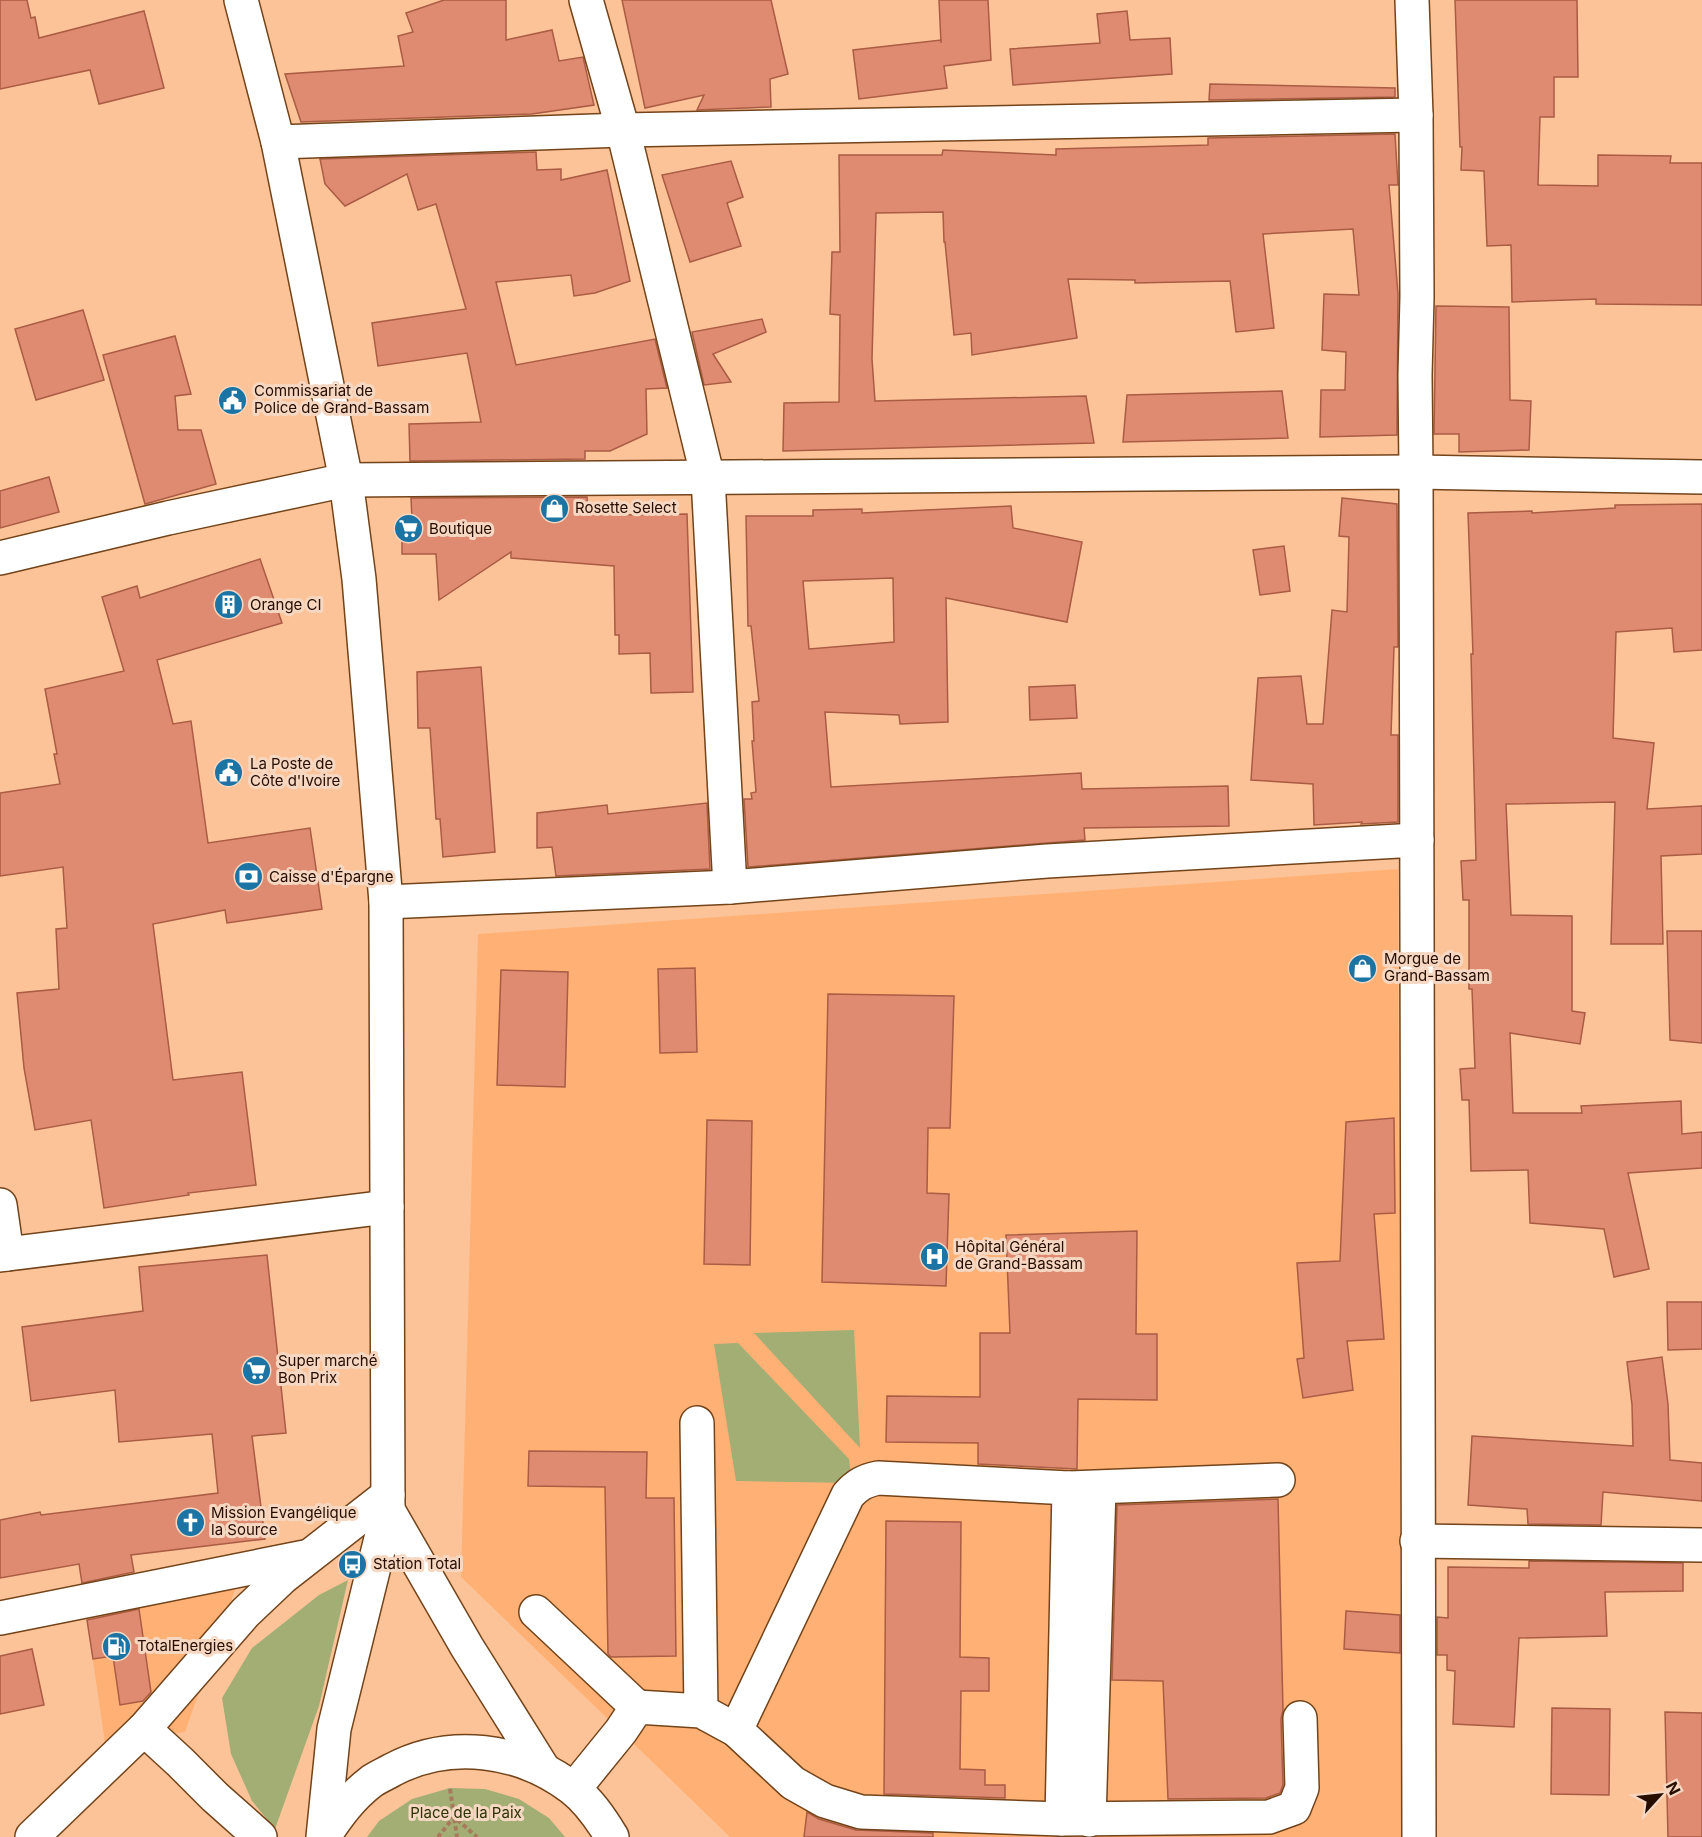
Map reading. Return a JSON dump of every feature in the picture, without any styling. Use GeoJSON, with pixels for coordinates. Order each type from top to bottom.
{"type":"FeatureCollection","features":[{"type":"Feature","properties":{"kind":"street"},"geometry":{"type":"LineString","coordinates":[[241,0],[278,142],[346,480],[359,579],[386,902],[388,1503],[334,1729],[323,1837]]}},
{"type":"Feature","properties":{"kind":"street"},"geometry":{"type":"LineString","coordinates":[[586,0],[623,130],[708,478],[730,887]]}},
{"type":"Feature","properties":{"kind":"street"},"geometry":{"type":"LineString","coordinates":[[1412,0],[1416,115],[1417,297],[1415,375],[1419,1837]]}},
{"type":"Feature","properties":{"kind":"street"},"geometry":{"type":"LineString","coordinates":[[278,142],[623,130],[1416,115]]}},
{"type":"Feature","properties":{"kind":"street"},"geometry":{"type":"LineString","coordinates":[[0,558],[168,518],[346,480],[1416,472],[1702,477]]}},
{"type":"Feature","properties":{"kind":"street"},"geometry":{"type":"LineString","coordinates":[[386,902],[730,887],[1047,861],[1417,840]]}},
{"type":"Feature","properties":{"kind":"street"},"geometry":{"type":"LineString","coordinates":[[0,1205],[4,1255],[387,1207]]}},
{"type":"Feature","properties":{"kind":"street"},"geometry":{"type":"LineString","coordinates":[[697,1423],[701,1711]]}},
{"type":"Feature","properties":{"kind":"street"},"geometry":{"type":"LineString","coordinates":[[736,1730],[848,1495],[858,1484],[878,1478],[1084,1488],[1278,1480]]}},
{"type":"Feature","properties":{"kind":"street"},"geometry":{"type":"LineString","coordinates":[[1076,1820],[1084,1488]]}},
{"type":"Feature","properties":{"kind":"street"},"geometry":{"type":"LineString","coordinates":[[32,1837],[144,1729],[246,1613],[284,1577],[388,1503]]}},
{"type":"Feature","properties":{"kind":"street"},"geometry":{"type":"LineString","coordinates":[[388,1503],[467,1647],[544,1770]]}},
{"type":"Feature","properties":{"kind":"street"},"geometry":{"type":"LineString","coordinates":[[1417,1541],[1702,1545]]}},
{"type":"Feature","properties":{"kind":"street"},"geometry":{"type":"LineString","coordinates":[[0,1618],[312,1556]]}},
{"type":"Feature","properties":{"kind":"street"},"geometry":{"type":"LineString","coordinates":[[536,1612],[637,1707],[701,1711],[736,1730],[793,1784],[825,1801],[861,1812],[1076,1820],[1269,1817],[1294,1808],[1302,1788],[1300,1718]]}},
{"type":"Feature","properties":{"kind":"street"},"geometry":{"type":"LineString","coordinates":[[574,1789],[621,1731],[637,1707]]}},
{"type":"Feature","properties":{"kind":"street"},"geometry":{"type":"LineString","coordinates":[[144,1729],[214,1797],[260,1837]]}},
{"type":"Feature","properties":{"kind":"street"},"geometry":{"type":"LineString","coordinates":[[323,1837],[345,1806],[373,1780],[407,1762],[444,1752],[478,1751],[513,1757],[544,1770],[574,1789],[598,1814],[612,1837]]}},
{"type":"Feature","properties":{"kind":"path"},"geometry":{"type":"LineString","coordinates":[[444,1752],[457,1837]]}},
{"type":"Feature","properties":{"kind":"path"},"geometry":{"type":"LineString","coordinates":[[438,1837],[454,1817]]}},
{"type":"Feature","properties":{"kind":"path"},"geometry":{"type":"LineString","coordinates":[[454,1817],[477,1837]]}},
{"type":"Feature","properties":{"kind":"shaded area","name":"Hôpital Général de Grand-Bassam"},"geometry":{"type":"Polygon","coordinates":[[[1398,869],[1401,1837],[730,1837],[461,1577],[478,934],[1398,869]]]}},
{"type":"Feature","properties":{"kind":"shaded area"},"geometry":{"type":"Polygon","coordinates":[[[237,1584],[185,1732],[105,1743],[85,1606],[237,1584]]]}},
{"type":"Feature","properties":{"kind":"green space"},"geometry":{"type":"Polygon","coordinates":[[[854,1330],[860,1448],[754,1333],[854,1330]]]}},
{"type":"Feature","properties":{"kind":"green space"},"geometry":{"type":"Polygon","coordinates":[[[738,1343],[849,1459],[852,1483],[736,1481],[714,1344],[738,1343]]]}},
{"type":"Feature","properties":{"kind":"green space"},"geometry":{"type":"Polygon","coordinates":[[[348,1580],[319,1706],[275,1829],[252,1801],[231,1754],[222,1698],[252,1648],[319,1595],[348,1580]]]}},
{"type":"Feature","properties":{"kind":"green space","name":"Place de la Paix"},"geometry":{"type":"Polygon","coordinates":[[[450,1788],[485,1789],[519,1799],[549,1818],[565,1837],[367,1837],[379,1821],[412,1799],[450,1788]]]}},
{"type":"Feature","properties":{"kind":"building"},"geometry":{"type":"Polygon","coordinates":[[[0,0],[27,0],[31,18],[35,17],[39,38],[144,11],[164,88],[99,104],[90,70],[0,89],[0,0]]]}},
{"type":"Feature","properties":{"kind":"building"},"geometry":{"type":"Polygon","coordinates":[[[444,0],[506,0],[506,40],[552,30],[559,61],[583,57],[594,105],[532,114],[301,122],[285,74],[404,66],[398,36],[413,32],[406,13],[444,0]]]}},
{"type":"Feature","properties":{"kind":"building"},"geometry":{"type":"Polygon","coordinates":[[[622,0],[771,0],[788,74],[770,79],[771,107],[697,110],[704,95],[645,108],[622,0]]]}},
{"type":"Feature","properties":{"kind":"building"},"geometry":{"type":"Polygon","coordinates":[[[939,0],[988,0],[991,60],[944,66],[947,88],[859,99],[853,50],[941,40],[939,0]]]}},
{"type":"Feature","properties":{"kind":"building"},"geometry":{"type":"Polygon","coordinates":[[[1455,0],[1577,0],[1578,77],[1554,77],[1554,117],[1540,117],[1538,185],[1598,186],[1598,155],[1671,156],[1670,163],[1702,163],[1702,305],[1596,304],[1596,299],[1512,302],[1511,245],[1487,246],[1484,171],[1461,170],[1462,147],[1460,147],[1455,0]]]}},
{"type":"Feature","properties":{"kind":"building"},"geometry":{"type":"Polygon","coordinates":[[[1127,11],[1130,40],[1170,38],[1172,74],[1013,85],[1010,49],[1100,43],[1097,14],[1127,11]]]}},
{"type":"Feature","properties":{"kind":"building"},"geometry":{"type":"Polygon","coordinates":[[[1210,84],[1395,88],[1395,97],[1209,100],[1210,84]]]}},
{"type":"Feature","properties":{"kind":"building"},"geometry":{"type":"Polygon","coordinates":[[[1395,134],[1398,185],[1389,185],[1398,294],[1397,435],[1320,437],[1321,390],[1345,390],[1346,352],[1322,350],[1324,294],[1359,295],[1353,229],[1263,234],[1274,328],[1236,332],[1230,281],[1135,283],[1135,280],[1068,279],[1077,338],[972,355],[971,333],[954,335],[943,212],[876,213],[872,359],[875,401],[1086,396],[1094,443],[783,451],[784,403],[839,402],[840,315],[830,314],[832,252],[840,252],[839,155],[942,155],[943,150],[1056,155],[1056,149],[1208,145],[1208,138],[1395,134]]]}},
{"type":"Feature","properties":{"kind":"building"},"geometry":{"type":"Polygon","coordinates":[[[536,152],[537,170],[561,169],[561,180],[607,170],[630,281],[595,293],[574,296],[571,275],[496,282],[516,365],[655,339],[667,388],[646,389],[647,434],[610,451],[585,451],[585,459],[410,461],[409,424],[481,422],[467,353],[378,366],[372,323],[466,309],[436,204],[418,210],[407,174],[345,206],[325,184],[320,159],[536,152]]]}},
{"type":"Feature","properties":{"kind":"building"},"geometry":{"type":"Polygon","coordinates":[[[731,161],[743,197],[727,203],[741,246],[690,262],[662,175],[731,161]]]}},
{"type":"Feature","properties":{"kind":"building"},"geometry":{"type":"Polygon","coordinates":[[[1436,306],[1509,307],[1510,400],[1531,401],[1529,450],[1459,452],[1459,434],[1434,434],[1436,306]]]}},
{"type":"Feature","properties":{"kind":"building"},"geometry":{"type":"Polygon","coordinates":[[[83,310],[104,380],[36,400],[15,329],[83,310]]]}},
{"type":"Feature","properties":{"kind":"building"},"geometry":{"type":"Polygon","coordinates":[[[762,319],[766,332],[713,354],[731,382],[704,385],[692,332],[762,319]]]}},
{"type":"Feature","properties":{"kind":"building"},"geometry":{"type":"Polygon","coordinates":[[[175,336],[191,394],[175,396],[178,430],[201,430],[216,484],[145,504],[103,355],[175,336]]]}},
{"type":"Feature","properties":{"kind":"building"},"geometry":{"type":"Polygon","coordinates":[[[1282,391],[1288,438],[1123,442],[1127,395],[1282,391]]]}},
{"type":"Feature","properties":{"kind":"building"},"geometry":{"type":"Polygon","coordinates":[[[49,477],[59,512],[0,528],[0,491],[49,477]]]}},
{"type":"Feature","properties":{"kind":"building"},"geometry":{"type":"Polygon","coordinates":[[[587,497],[588,512],[634,515],[687,514],[693,692],[651,693],[650,653],[619,654],[619,635],[615,635],[614,566],[511,558],[511,552],[439,600],[436,554],[402,554],[402,519],[412,519],[411,498],[587,497]]]}},
{"type":"Feature","properties":{"kind":"building"},"geometry":{"type":"Polygon","coordinates":[[[1342,498],[1397,504],[1398,647],[1394,647],[1391,735],[1398,735],[1398,822],[1314,825],[1313,784],[1251,780],[1258,678],[1301,676],[1307,724],[1323,724],[1332,610],[1347,612],[1349,537],[1339,536],[1342,498]]]}},
{"type":"Feature","properties":{"kind":"building"},"geometry":{"type":"Polygon","coordinates":[[[1702,504],[1702,650],[1674,652],[1672,628],[1616,632],[1613,738],[1654,743],[1647,809],[1702,806],[1702,854],[1661,856],[1663,944],[1611,944],[1615,802],[1506,804],[1511,915],[1572,916],[1572,1011],[1585,1013],[1580,1044],[1510,1033],[1513,1113],[1582,1113],[1581,1106],[1681,1101],[1682,1134],[1702,1132],[1702,1168],[1628,1173],[1649,1269],[1614,1277],[1604,1229],[1530,1223],[1528,1170],[1471,1171],[1469,1100],[1462,1100],[1460,1069],[1475,1068],[1472,989],[1469,989],[1469,900],[1463,900],[1461,861],[1476,860],[1468,513],[1532,511],[1532,513],[1615,508],[1615,505],[1702,504]]]}},
{"type":"Feature","properties":{"kind":"building"},"geometry":{"type":"Polygon","coordinates":[[[1011,506],[1013,528],[1082,542],[1067,622],[946,598],[948,722],[900,724],[899,715],[825,712],[831,787],[1081,773],[1082,789],[1228,786],[1229,826],[1084,828],[1085,840],[748,867],[744,799],[752,799],[751,793],[756,792],[752,702],[759,701],[751,626],[748,626],[746,516],[813,516],[813,510],[862,509],[862,513],[1011,506]],[[893,578],[803,581],[809,649],[894,642],[893,578]]]}},
{"type":"Feature","properties":{"kind":"building"},"geometry":{"type":"Polygon","coordinates":[[[1284,546],[1290,591],[1260,595],[1253,550],[1284,546]]]}},
{"type":"Feature","properties":{"kind":"building"},"geometry":{"type":"Polygon","coordinates":[[[260,559],[282,623],[157,660],[173,724],[191,721],[208,843],[310,828],[322,909],[227,923],[225,910],[153,924],[173,1080],[242,1072],[256,1185],[188,1193],[189,1195],[104,1208],[91,1120],[35,1130],[24,1068],[17,993],[59,989],[56,929],[67,928],[63,867],[0,876],[0,793],[60,784],[45,689],[124,671],[102,597],[137,586],[140,598],[260,559]]]}},
{"type":"Feature","properties":{"kind":"building"},"geometry":{"type":"Polygon","coordinates":[[[481,667],[495,852],[443,857],[440,819],[436,819],[430,728],[418,728],[417,672],[481,667]]]}},
{"type":"Feature","properties":{"kind":"building"},"geometry":{"type":"Polygon","coordinates":[[[1075,685],[1077,718],[1030,720],[1029,687],[1075,685]]]}},
{"type":"Feature","properties":{"kind":"building"},"geometry":{"type":"Polygon","coordinates":[[[707,803],[710,869],[556,876],[552,847],[537,848],[537,813],[607,805],[608,814],[707,803]]]}},
{"type":"Feature","properties":{"kind":"building"},"geometry":{"type":"Polygon","coordinates":[[[1667,931],[1702,931],[1702,1043],[1670,1040],[1667,931]]]}},
{"type":"Feature","properties":{"kind":"building"},"geometry":{"type":"Polygon","coordinates":[[[695,968],[697,1052],[660,1053],[658,969],[695,968]]]}},
{"type":"Feature","properties":{"kind":"building"},"geometry":{"type":"Polygon","coordinates":[[[501,970],[568,972],[565,1087],[497,1085],[501,970]]]}},
{"type":"Feature","properties":{"kind":"building"},"geometry":{"type":"Polygon","coordinates":[[[828,994],[954,996],[950,1128],[928,1128],[927,1193],[949,1194],[946,1286],[822,1282],[828,994]]]}},
{"type":"Feature","properties":{"kind":"building"},"geometry":{"type":"Polygon","coordinates":[[[1394,1118],[1395,1213],[1374,1214],[1384,1339],[1347,1341],[1353,1390],[1303,1398],[1297,1359],[1304,1358],[1297,1263],[1340,1261],[1346,1122],[1394,1118]]]}},
{"type":"Feature","properties":{"kind":"building"},"geometry":{"type":"Polygon","coordinates":[[[707,1120],[752,1121],[750,1265],[704,1264],[707,1120]]]}},
{"type":"Feature","properties":{"kind":"building"},"geometry":{"type":"Polygon","coordinates":[[[1137,1231],[1136,1334],[1157,1334],[1157,1400],[1078,1399],[1077,1469],[978,1464],[978,1443],[886,1442],[887,1396],[980,1397],[980,1333],[1010,1333],[1006,1235],[1137,1231]]]}},
{"type":"Feature","properties":{"kind":"building"},"geometry":{"type":"Polygon","coordinates":[[[267,1255],[286,1433],[252,1436],[265,1539],[131,1555],[134,1572],[82,1583],[79,1564],[0,1578],[0,1520],[40,1512],[41,1515],[218,1493],[212,1434],[119,1442],[115,1390],[31,1401],[22,1327],[143,1311],[139,1267],[267,1255]]]}},
{"type":"Feature","properties":{"kind":"building"},"geometry":{"type":"Polygon","coordinates":[[[1667,1302],[1702,1302],[1702,1349],[1668,1350],[1667,1302]]]}},
{"type":"Feature","properties":{"kind":"building"},"geometry":{"type":"Polygon","coordinates":[[[1662,1357],[1668,1404],[1670,1460],[1702,1463],[1702,1501],[1603,1492],[1601,1525],[1528,1524],[1527,1509],[1468,1505],[1472,1436],[1633,1446],[1632,1405],[1627,1362],[1662,1357]]]}},
{"type":"Feature","properties":{"kind":"building"},"geometry":{"type":"Polygon","coordinates":[[[529,1451],[647,1452],[646,1498],[674,1498],[676,1656],[611,1657],[608,1654],[605,1487],[528,1486],[529,1451]]]}},
{"type":"Feature","properties":{"kind":"building"},"geometry":{"type":"Polygon","coordinates":[[[1278,1499],[1283,1785],[1280,1793],[1266,1798],[1168,1799],[1163,1681],[1112,1680],[1117,1505],[1278,1499]]]}},
{"type":"Feature","properties":{"kind":"building"},"geometry":{"type":"Polygon","coordinates":[[[886,1521],[961,1522],[960,1657],[989,1658],[989,1691],[961,1691],[960,1769],[985,1770],[985,1785],[1005,1785],[1005,1798],[884,1794],[886,1521]]]}},
{"type":"Feature","properties":{"kind":"building"},"geometry":{"type":"Polygon","coordinates":[[[1529,1561],[1683,1563],[1683,1591],[1605,1592],[1607,1636],[1519,1638],[1514,1727],[1453,1724],[1455,1671],[1447,1670],[1447,1655],[1437,1655],[1437,1617],[1448,1618],[1448,1567],[1529,1568],[1529,1561]]]}},
{"type":"Feature","properties":{"kind":"building"},"geometry":{"type":"Polygon","coordinates":[[[139,1609],[151,1692],[143,1701],[120,1705],[113,1656],[93,1659],[87,1620],[139,1609]]]}},
{"type":"Feature","properties":{"kind":"building"},"geometry":{"type":"Polygon","coordinates":[[[1346,1611],[1400,1615],[1400,1653],[1344,1649],[1346,1611]]]}},
{"type":"Feature","properties":{"kind":"building"},"geometry":{"type":"Polygon","coordinates":[[[32,1649],[44,1705],[0,1714],[0,1656],[32,1649]]]}},
{"type":"Feature","properties":{"kind":"building"},"geometry":{"type":"Polygon","coordinates":[[[1552,1708],[1610,1709],[1609,1795],[1551,1794],[1552,1708]]]}},
{"type":"Feature","properties":{"kind":"building"},"geometry":{"type":"Polygon","coordinates":[[[1665,1712],[1702,1713],[1702,1837],[1668,1837],[1665,1712]]]}},
{"type":"Feature","properties":{"kind":"building"},"geometry":{"type":"Polygon","coordinates":[[[807,1812],[819,1819],[856,1830],[933,1833],[933,1837],[804,1837],[807,1812]]]}},
{"type":"Feature","properties":{"kind":"place","name":"Commissariat de Police de Grand-Bassam"},"geometry":{"type":"Point","coordinates":[233,400]}},
{"type":"Feature","properties":{"kind":"place","name":"Rosette Select"},"geometry":{"type":"Point","coordinates":[554,508]}},
{"type":"Feature","properties":{"kind":"place","name":"Boutique"},"geometry":{"type":"Point","coordinates":[408,529]}},
{"type":"Feature","properties":{"kind":"place","name":"Orange CI"},"geometry":{"type":"Point","coordinates":[229,605]}},
{"type":"Feature","properties":{"kind":"place","name":"La Poste de Côte d'Ivoire"},"geometry":{"type":"Point","coordinates":[229,773]}},
{"type":"Feature","properties":{"kind":"place","name":"Caisse d'Épargne"},"geometry":{"type":"Point","coordinates":[248,877]}},
{"type":"Feature","properties":{"kind":"place","name":"Morgue de Grand-Bassam"},"geometry":{"type":"Point","coordinates":[1363,968]}},
{"type":"Feature","properties":{"kind":"place","name":"Hôpital Général de Grand-Bassam"},"geometry":{"type":"Point","coordinates":[934,1256]}},
{"type":"Feature","properties":{"kind":"place","name":"Super marché Bon Prix"},"geometry":{"type":"Point","coordinates":[257,1370]}},
{"type":"Feature","properties":{"kind":"place","name":"Mission Evangélique la Source"},"geometry":{"type":"Point","coordinates":[190,1522]}},
{"type":"Feature","properties":{"kind":"place","name":"Station Total"},"geometry":{"type":"Point","coordinates":[352,1564]}},
{"type":"Feature","properties":{"kind":"place","name":"TotalEnergies"},"geometry":{"type":"Point","coordinates":[116,1646]}}]}
